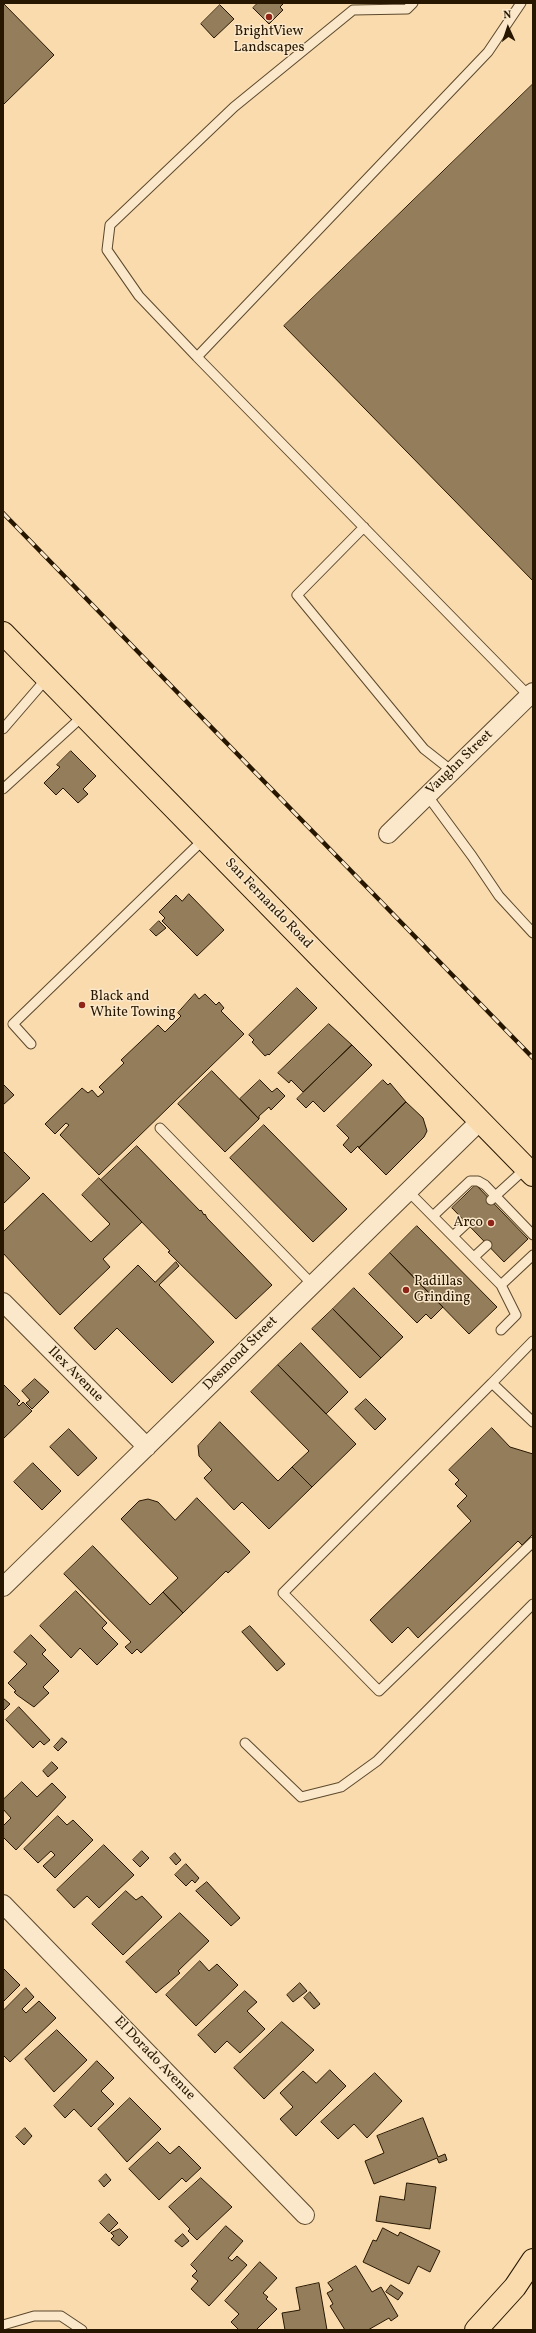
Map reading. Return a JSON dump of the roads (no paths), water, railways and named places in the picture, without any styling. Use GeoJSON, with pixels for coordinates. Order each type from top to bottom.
{"type":"FeatureCollection","features":[{"type":"Feature","properties":{"kind":"main road","name":"San Fernando Road"},"geometry":{"type":"LineString","coordinates":[[3,633],[529,1172]]}},
{"type":"Feature","properties":{"kind":"main road"},"geometry":{"type":"LineString","coordinates":[[476,2330],[514,2286],[533,2260]]}},
{"type":"Feature","properties":{"kind":"street","name":"Vaughn Street"},"geometry":{"type":"LineString","coordinates":[[388,834],[531,694]]}},
{"type":"Feature","properties":{"kind":"street","name":"Desmond Street"},"geometry":{"type":"LineString","coordinates":[[3,1587],[480,1121]]}},
{"type":"Feature","properties":{"kind":"street","name":"Ilex Avenue"},"geometry":{"type":"LineString","coordinates":[[3,1302],[147,1447]]}},
{"type":"Feature","properties":{"kind":"street","name":"El Dorado Avenue"},"geometry":{"type":"LineString","coordinates":[[3,1904],[305,2215]]}},
{"type":"Feature","properties":{"kind":"lane"},"geometry":{"type":"LineString","coordinates":[[413,3],[407,8],[353,10],[234,107],[110,225],[107,250],[139,296],[197,357],[531,694]]}},
{"type":"Feature","properties":{"kind":"lane"},"geometry":{"type":"LineString","coordinates":[[197,357],[488,52],[522,3]]}},
{"type":"Feature","properties":{"kind":"lane"},"geometry":{"type":"LineString","coordinates":[[364,527],[297,595],[424,750],[452,772]]}},
{"type":"Feature","properties":{"kind":"lane"},"geometry":{"type":"LineString","coordinates":[[3,730],[47,678]]}},
{"type":"Feature","properties":{"kind":"lane"},"geometry":{"type":"LineString","coordinates":[[3,789],[84,716]]}},
{"type":"Feature","properties":{"kind":"lane"},"geometry":{"type":"LineString","coordinates":[[427,795],[472,856],[499,896],[533,933]]}},
{"type":"Feature","properties":{"kind":"lane"},"geometry":{"type":"LineString","coordinates":[[32,1044],[13,1024],[204,839]]}},
{"type":"Feature","properties":{"kind":"lane"},"geometry":{"type":"LineString","coordinates":[[160,1128],[312,1284]]}},
{"type":"Feature","properties":{"kind":"lane"},"geometry":{"type":"LineString","coordinates":[[494,1198],[529,1172]]}},
{"type":"Feature","properties":{"kind":"lane"},"geometry":{"type":"LineString","coordinates":[[433,1216],[470,1181],[478,1181],[514,1220],[532,1231]]}},
{"type":"Feature","properties":{"kind":"lane"},"geometry":{"type":"LineString","coordinates":[[408,1191],[501,1285],[516,1316],[502,1330]]}},
{"type":"Feature","properties":{"kind":"lane"},"geometry":{"type":"LineString","coordinates":[[453,1236],[467,1223]]}},
{"type":"Feature","properties":{"kind":"lane"},"geometry":{"type":"LineString","coordinates":[[474,1257],[487,1245]]}},
{"type":"Feature","properties":{"kind":"lane"},"geometry":{"type":"LineString","coordinates":[[501,1285],[533,1255]]}},
{"type":"Feature","properties":{"kind":"lane"},"geometry":{"type":"LineString","coordinates":[[533,1341],[283,1593],[379,1691],[533,1542]]}},
{"type":"Feature","properties":{"kind":"lane"},"geometry":{"type":"LineString","coordinates":[[492,1383],[533,1422]]}},
{"type":"Feature","properties":{"kind":"lane"},"geometry":{"type":"LineString","coordinates":[[245,1743],[301,1797],[341,1787],[377,1761],[533,1604]]}},
{"type":"Feature","properties":{"kind":"lane"},"geometry":{"type":"LineString","coordinates":[[3,2325],[34,2316],[61,2316],[82,2330]]}},
{"type":"Feature","properties":{"kind":"railway"},"geometry":{"type":"LineString","coordinates":[[3,513],[533,1058]]}},
{"type":"Feature","properties":{"kind":"place","name":"BrightView Landscapes"},"geometry":{"type":"Point","coordinates":[269,17]}},
{"type":"Feature","properties":{"kind":"place","name":"Black and White Towing"},"geometry":{"type":"Point","coordinates":[82,1005]}},
{"type":"Feature","properties":{"kind":"place","name":"Arco"},"geometry":{"type":"Point","coordinates":[491,1223]}},
{"type":"Feature","properties":{"kind":"place","name":"Padillas Grinding"},"geometry":{"type":"Point","coordinates":[406,1290]}}]}
